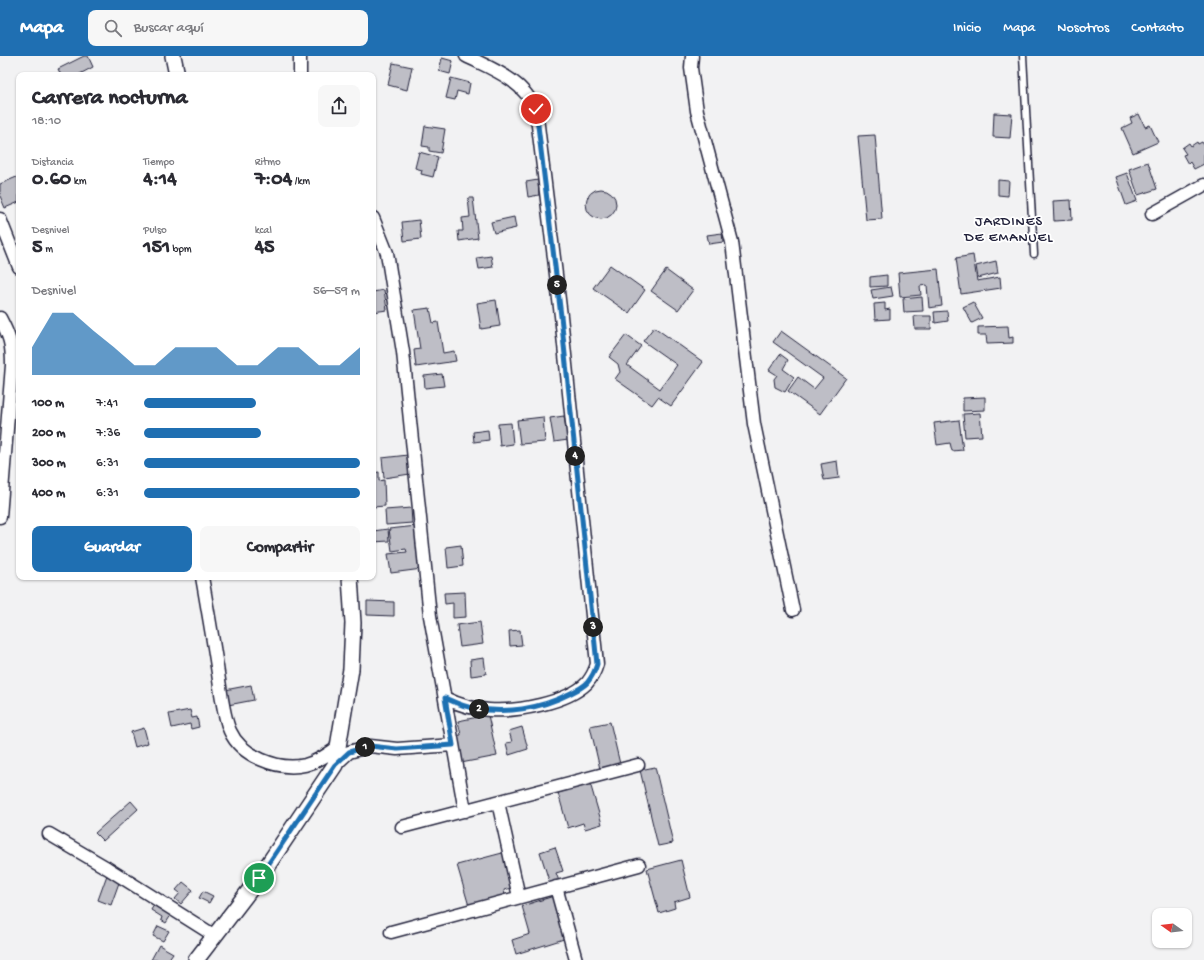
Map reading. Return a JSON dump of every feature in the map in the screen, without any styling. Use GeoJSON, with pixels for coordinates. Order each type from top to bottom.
{"type":"FeatureCollection","features":[{"type":"Feature","properties":{"kind":"street"},"geometry":{"type":"LineString","coordinates":[[173,56],[176,72]]}},
{"type":"Feature","properties":{"kind":"street"},"geometry":{"type":"LineString","coordinates":[[300,56],[300,72]]}},
{"type":"Feature","properties":{"kind":"street"},"geometry":{"type":"LineString","coordinates":[[445,698],[458,704],[489,710],[505,711],[536,706],[564,696],[582,686],[591,678],[597,664],[561,316],[536,109],[528,95],[516,82],[466,56]]}},
{"type":"Feature","properties":{"kind":"street"},"geometry":{"type":"LineString","coordinates":[[692,56],[691,68],[697,111],[732,242],[754,424],[793,610]]}},
{"type":"Feature","properties":{"kind":"street"},"geometry":{"type":"LineString","coordinates":[[1152,214],[1204,185]]}},
{"type":"Feature","properties":{"kind":"street"},"geometry":{"type":"LineString","coordinates":[[0,219],[16,259]]}},
{"type":"Feature","properties":{"kind":"street"},"geometry":{"type":"LineString","coordinates":[[376,226],[387,253],[403,352],[430,616],[465,811]]}},
{"type":"Feature","properties":{"kind":"street"},"geometry":{"type":"LineString","coordinates":[[0,318],[7,331],[12,347],[12,366],[0,517]]}},
{"type":"Feature","properties":{"kind":"street"},"geometry":{"type":"LineString","coordinates":[[203,580],[223,702],[230,731],[245,751],[263,760],[281,766],[305,765],[322,758],[338,748]]}},
{"type":"Feature","properties":{"kind":"street"},"geometry":{"type":"LineString","coordinates":[[335,765],[351,669],[353,623],[350,580]]}},
{"type":"Feature","properties":{"kind":"street"},"geometry":{"type":"LineString","coordinates":[[196,960],[259,878],[335,765],[349,752],[370,746],[397,749],[453,745]]}},
{"type":"Feature","properties":{"kind":"street"},"geometry":{"type":"LineString","coordinates":[[402,828],[638,765]]}},
{"type":"Feature","properties":{"kind":"street"},"geometry":{"type":"LineString","coordinates":[[498,802],[519,897]]}},
{"type":"Feature","properties":{"kind":"street"},"geometry":{"type":"LineString","coordinates":[[49,834],[107,868],[215,936]]}},
{"type":"Feature","properties":{"kind":"street"},"geometry":{"type":"LineString","coordinates":[[391,932],[639,865]]}},
{"type":"Feature","properties":{"kind":"street"},"geometry":{"type":"LineString","coordinates":[[556,887],[576,960]]}},
{"type":"Feature","properties":{"kind":"lane"},"geometry":{"type":"LineString","coordinates":[[1023,56],[1034,254]]}},
{"type":"Feature","properties":{"kind":"building"},"geometry":{"type":"Polygon","coordinates":[[[84,56],[88,56],[93,67],[84,72],[60,72],[58,69],[84,56]]]}},
{"type":"Feature","properties":{"kind":"building"},"geometry":{"type":"Polygon","coordinates":[[[442,58],[453,61],[450,74],[439,71],[442,58]]]}},
{"type":"Feature","properties":{"kind":"building"},"geometry":{"type":"Polygon","coordinates":[[[393,63],[412,67],[407,90],[388,85],[393,63]]]}},
{"type":"Feature","properties":{"kind":"building"},"geometry":{"type":"Polygon","coordinates":[[[451,78],[470,83],[468,94],[457,91],[455,100],[446,98],[451,78]]]}},
{"type":"Feature","properties":{"kind":"building"},"geometry":{"type":"Polygon","coordinates":[[[994,113],[1012,114],[1010,138],[993,137],[994,113]]]}},
{"type":"Feature","properties":{"kind":"building"},"geometry":{"type":"Polygon","coordinates":[[[1139,114],[1145,127],[1150,125],[1158,142],[1133,153],[1122,128],[1132,123],[1130,118],[1139,114]]]}},
{"type":"Feature","properties":{"kind":"building"},"geometry":{"type":"Polygon","coordinates":[[[425,126],[445,129],[441,153],[429,151],[429,147],[422,146],[425,126]]]}},
{"type":"Feature","properties":{"kind":"building"},"geometry":{"type":"Polygon","coordinates":[[[875,135],[882,219],[866,220],[858,136],[875,135]]]}},
{"type":"Feature","properties":{"kind":"building"},"geometry":{"type":"Polygon","coordinates":[[[1197,142],[1198,144],[1202,142],[1204,145],[1204,164],[1194,169],[1190,162],[1188,164],[1183,155],[1186,154],[1182,148],[1189,143],[1191,146],[1197,142]]]}},
{"type":"Feature","properties":{"kind":"building"},"geometry":{"type":"Polygon","coordinates":[[[419,152],[438,157],[433,177],[421,174],[422,170],[415,168],[419,152]]]}},
{"type":"Feature","properties":{"kind":"building"},"geometry":{"type":"Polygon","coordinates":[[[1148,162],[1157,189],[1138,195],[1129,169],[1148,162]]]}},
{"type":"Feature","properties":{"kind":"building"},"geometry":{"type":"Polygon","coordinates":[[[1127,173],[1137,201],[1126,205],[1116,177],[1127,173]]]}},
{"type":"Feature","properties":{"kind":"building"},"geometry":{"type":"Polygon","coordinates":[[[16,177],[16,203],[5,208],[0,196],[0,184],[16,177]]]}},
{"type":"Feature","properties":{"kind":"building"},"geometry":{"type":"Polygon","coordinates":[[[538,180],[539,195],[528,197],[526,182],[538,180]]]}},
{"type":"Feature","properties":{"kind":"building"},"geometry":{"type":"Polygon","coordinates":[[[998,180],[1009,181],[1008,196],[998,195],[998,180]]]}},
{"type":"Feature","properties":{"kind":"building"},"geometry":{"type":"Polygon","coordinates":[[[601,189],[607,190],[615,198],[615,210],[607,218],[601,219],[595,218],[587,210],[586,204],[587,198],[595,190],[601,189]]]}},
{"type":"Feature","properties":{"kind":"building"},"geometry":{"type":"Polygon","coordinates":[[[468,198],[473,198],[478,238],[459,241],[458,231],[463,231],[462,218],[470,217],[468,198]]]}},
{"type":"Feature","properties":{"kind":"building"},"geometry":{"type":"Polygon","coordinates":[[[1071,200],[1072,220],[1054,221],[1053,201],[1071,200]]]}},
{"type":"Feature","properties":{"kind":"building"},"geometry":{"type":"Polygon","coordinates":[[[514,217],[516,228],[494,233],[491,222],[514,217]]]}},
{"type":"Feature","properties":{"kind":"building"},"geometry":{"type":"Polygon","coordinates":[[[419,220],[421,239],[404,241],[402,222],[419,220]]]}},
{"type":"Feature","properties":{"kind":"building"},"geometry":{"type":"Polygon","coordinates":[[[722,233],[723,242],[709,244],[707,235],[722,233]]]}},
{"type":"Feature","properties":{"kind":"building"},"geometry":{"type":"Polygon","coordinates":[[[973,255],[977,281],[1000,277],[1001,288],[961,294],[956,258],[973,255]]]}},
{"type":"Feature","properties":{"kind":"building"},"geometry":{"type":"Polygon","coordinates":[[[491,256],[493,267],[479,269],[477,258],[491,256]]]}},
{"type":"Feature","properties":{"kind":"building"},"geometry":{"type":"Polygon","coordinates":[[[996,261],[998,273],[978,278],[976,266],[996,261]]]}},
{"type":"Feature","properties":{"kind":"building"},"geometry":{"type":"Polygon","coordinates":[[[610,265],[645,290],[629,313],[593,288],[610,265]]]}},
{"type":"Feature","properties":{"kind":"building"},"geometry":{"type":"Polygon","coordinates":[[[938,269],[942,306],[929,308],[927,285],[920,286],[921,295],[900,297],[898,273],[938,269]]]}},
{"type":"Feature","properties":{"kind":"building"},"geometry":{"type":"Polygon","coordinates":[[[666,270],[693,290],[678,310],[651,291],[666,270]]]}},
{"type":"Feature","properties":{"kind":"building"},"geometry":{"type":"Polygon","coordinates":[[[887,275],[887,286],[870,287],[870,277],[887,275]]]}},
{"type":"Feature","properties":{"kind":"building"},"geometry":{"type":"Polygon","coordinates":[[[891,287],[893,296],[873,299],[871,290],[891,287]]]}},
{"type":"Feature","properties":{"kind":"building"},"geometry":{"type":"Polygon","coordinates":[[[384,290],[387,310],[376,312],[376,291],[384,290]]]}},
{"type":"Feature","properties":{"kind":"building"},"geometry":{"type":"Polygon","coordinates":[[[922,297],[923,311],[904,312],[903,299],[922,297]]]}},
{"type":"Feature","properties":{"kind":"building"},"geometry":{"type":"Polygon","coordinates":[[[496,300],[500,326],[481,329],[477,303],[496,300]]]}},
{"type":"Feature","properties":{"kind":"building"},"geometry":{"type":"Polygon","coordinates":[[[973,302],[982,318],[972,323],[963,307],[973,302]]]}},
{"type":"Feature","properties":{"kind":"building"},"geometry":{"type":"Polygon","coordinates":[[[885,303],[885,310],[890,309],[890,319],[875,320],[874,304],[885,303]]]}},
{"type":"Feature","properties":{"kind":"building"},"geometry":{"type":"Polygon","coordinates":[[[430,308],[433,323],[438,322],[443,353],[454,351],[456,361],[416,367],[414,350],[420,349],[414,310],[430,308]]]}},
{"type":"Feature","properties":{"kind":"building"},"geometry":{"type":"Polygon","coordinates":[[[947,311],[948,321],[935,323],[934,312],[947,311]]]}},
{"type":"Feature","properties":{"kind":"building"},"geometry":{"type":"Polygon","coordinates":[[[914,316],[931,316],[931,329],[915,329],[914,316]]]}},
{"type":"Feature","properties":{"kind":"building"},"geometry":{"type":"Polygon","coordinates":[[[1008,326],[1009,338],[1013,337],[1013,343],[987,344],[986,335],[978,335],[978,327],[1008,326]]]}},
{"type":"Feature","properties":{"kind":"building"},"geometry":{"type":"Polygon","coordinates":[[[654,327],[703,362],[671,406],[658,397],[652,405],[615,379],[620,372],[618,364],[609,357],[626,335],[641,346],[627,365],[660,389],[677,365],[643,341],[654,327]]]}},
{"type":"Feature","properties":{"kind":"building"},"geometry":{"type":"Polygon","coordinates":[[[781,331],[846,378],[820,414],[788,391],[798,377],[814,389],[823,378],[773,342],[781,331]]]}},
{"type":"Feature","properties":{"kind":"building"},"geometry":{"type":"Polygon","coordinates":[[[780,354],[788,360],[783,369],[794,377],[785,392],[775,387],[774,379],[777,375],[769,370],[780,354]]]}},
{"type":"Feature","properties":{"kind":"building"},"geometry":{"type":"Polygon","coordinates":[[[442,374],[444,386],[425,388],[424,376],[442,374]]]}},
{"type":"Feature","properties":{"kind":"building"},"geometry":{"type":"Polygon","coordinates":[[[985,397],[985,410],[963,411],[963,398],[985,397]]]}},
{"type":"Feature","properties":{"kind":"building"},"geometry":{"type":"Polygon","coordinates":[[[980,413],[982,436],[965,437],[963,414],[980,413]]]}},
{"type":"Feature","properties":{"kind":"building"},"geometry":{"type":"Polygon","coordinates":[[[564,416],[568,440],[554,442],[550,418],[564,416]]]}},
{"type":"Feature","properties":{"kind":"building"},"geometry":{"type":"Polygon","coordinates":[[[543,417],[545,442],[520,444],[517,420],[543,417]]]}},
{"type":"Feature","properties":{"kind":"building"},"geometry":{"type":"Polygon","coordinates":[[[959,420],[963,450],[952,451],[950,443],[937,445],[934,423],[959,420]]]}},
{"type":"Feature","properties":{"kind":"building"},"geometry":{"type":"Polygon","coordinates":[[[511,423],[513,444],[500,446],[498,424],[511,423]]]}},
{"type":"Feature","properties":{"kind":"building"},"geometry":{"type":"Polygon","coordinates":[[[488,430],[489,440],[474,442],[473,432],[488,430]]]}},
{"type":"Feature","properties":{"kind":"building"},"geometry":{"type":"Polygon","coordinates":[[[408,455],[410,474],[384,478],[382,458],[408,455]]]}},
{"type":"Feature","properties":{"kind":"building"},"geometry":{"type":"Polygon","coordinates":[[[837,461],[839,478],[824,480],[821,464],[837,461]]]}},
{"type":"Feature","properties":{"kind":"building"},"geometry":{"type":"Polygon","coordinates":[[[376,472],[379,472],[379,481],[384,480],[385,506],[376,507],[376,472]]]}},
{"type":"Feature","properties":{"kind":"building"},"geometry":{"type":"Polygon","coordinates":[[[411,508],[412,523],[386,525],[385,510],[411,508]]]}},
{"type":"Feature","properties":{"kind":"building"},"geometry":{"type":"Polygon","coordinates":[[[417,526],[422,569],[391,573],[388,554],[407,552],[406,549],[392,551],[389,529],[417,526]]]}},
{"type":"Feature","properties":{"kind":"building"},"geometry":{"type":"Polygon","coordinates":[[[388,529],[389,541],[376,542],[376,531],[388,529]]]}},
{"type":"Feature","properties":{"kind":"building"},"geometry":{"type":"Polygon","coordinates":[[[461,545],[463,566],[448,568],[446,547],[461,545]]]}},
{"type":"Feature","properties":{"kind":"building"},"geometry":{"type":"Polygon","coordinates":[[[465,592],[466,617],[453,618],[453,603],[445,604],[444,593],[465,592]]]}},
{"type":"Feature","properties":{"kind":"building"},"geometry":{"type":"Polygon","coordinates":[[[367,601],[394,602],[394,616],[367,615],[367,601]]]}},
{"type":"Feature","properties":{"kind":"building"},"geometry":{"type":"Polygon","coordinates":[[[480,622],[483,644],[460,647],[457,625],[480,622]]]}},
{"type":"Feature","properties":{"kind":"building"},"geometry":{"type":"Polygon","coordinates":[[[520,630],[522,645],[510,646],[509,631],[520,630]]]}},
{"type":"Feature","properties":{"kind":"building"},"geometry":{"type":"Polygon","coordinates":[[[484,658],[486,674],[471,676],[470,660],[484,658]]]}},
{"type":"Feature","properties":{"kind":"building"},"geometry":{"type":"Polygon","coordinates":[[[251,685],[254,700],[228,705],[225,690],[251,685]]]}},
{"type":"Feature","properties":{"kind":"building"},"geometry":{"type":"Polygon","coordinates":[[[190,710],[192,718],[197,717],[199,727],[191,729],[190,724],[172,728],[169,714],[190,710]]]}},
{"type":"Feature","properties":{"kind":"building"},"geometry":{"type":"Polygon","coordinates":[[[488,715],[497,756],[461,763],[455,736],[461,735],[458,721],[488,715]]]}},
{"type":"Feature","properties":{"kind":"building"},"geometry":{"type":"Polygon","coordinates":[[[610,722],[620,764],[600,769],[590,726],[610,722]]]}},
{"type":"Feature","properties":{"kind":"building"},"geometry":{"type":"Polygon","coordinates":[[[522,727],[528,749],[509,755],[506,743],[512,742],[509,731],[522,727]]]}},
{"type":"Feature","properties":{"kind":"building"},"geometry":{"type":"Polygon","coordinates":[[[144,728],[148,743],[135,747],[131,732],[144,728]]]}},
{"type":"Feature","properties":{"kind":"building"},"geometry":{"type":"Polygon","coordinates":[[[655,767],[673,843],[658,846],[640,770],[655,767]]]}},
{"type":"Feature","properties":{"kind":"building"},"geometry":{"type":"Polygon","coordinates":[[[590,783],[602,824],[585,829],[583,823],[568,828],[558,793],[590,783]]]}},
{"type":"Feature","properties":{"kind":"building"},"geometry":{"type":"Polygon","coordinates":[[[131,801],[138,809],[103,841],[95,833],[131,801]]]}},
{"type":"Feature","properties":{"kind":"building"},"geometry":{"type":"Polygon","coordinates":[[[555,847],[563,871],[556,873],[559,881],[550,884],[540,852],[555,847]]]}},
{"type":"Feature","properties":{"kind":"building"},"geometry":{"type":"Polygon","coordinates":[[[506,852],[515,887],[504,890],[505,896],[469,906],[457,865],[506,852]]]}},
{"type":"Feature","properties":{"kind":"building"},"geometry":{"type":"Polygon","coordinates":[[[681,860],[690,897],[674,902],[675,908],[659,913],[647,869],[681,860]]]}},
{"type":"Feature","properties":{"kind":"building"},"geometry":{"type":"Polygon","coordinates":[[[107,875],[120,880],[111,905],[98,900],[107,875]]]}},
{"type":"Feature","properties":{"kind":"building"},"geometry":{"type":"Polygon","coordinates":[[[183,882],[193,890],[181,904],[175,899],[180,893],[176,890],[183,882]]]}},
{"type":"Feature","properties":{"kind":"building"},"geometry":{"type":"Polygon","coordinates":[[[203,891],[213,896],[209,903],[199,898],[203,891]]]}},
{"type":"Feature","properties":{"kind":"building"},"geometry":{"type":"Polygon","coordinates":[[[554,896],[567,938],[516,954],[512,940],[530,934],[522,906],[554,896]]]}},
{"type":"Feature","properties":{"kind":"building"},"geometry":{"type":"Polygon","coordinates":[[[156,901],[173,912],[166,923],[161,920],[162,917],[151,910],[156,901]]]}},
{"type":"Feature","properties":{"kind":"building"},"geometry":{"type":"Polygon","coordinates":[[[158,926],[169,931],[163,941],[153,936],[158,926]]]}},
{"type":"Feature","properties":{"kind":"building"},"geometry":{"type":"Polygon","coordinates":[[[159,945],[173,953],[168,960],[151,960],[159,945]]]}},
{"type":"Feature","properties":{"kind":"district","name":"JARDINES DE EMANUEL"},"geometry":{"type":"Point","coordinates":[1009,228]}},
{"type":"Feature","properties":{"kind":"route"},"geometry":{"type":"LineString","coordinates":[[259,878],[335,765],[349,752],[370,746],[397,749],[453,745],[445,698],[458,704],[473,708],[505,711],[521,709],[550,702],[564,696],[587,682],[595,671],[597,664],[561,316],[536,109]]}}]}
